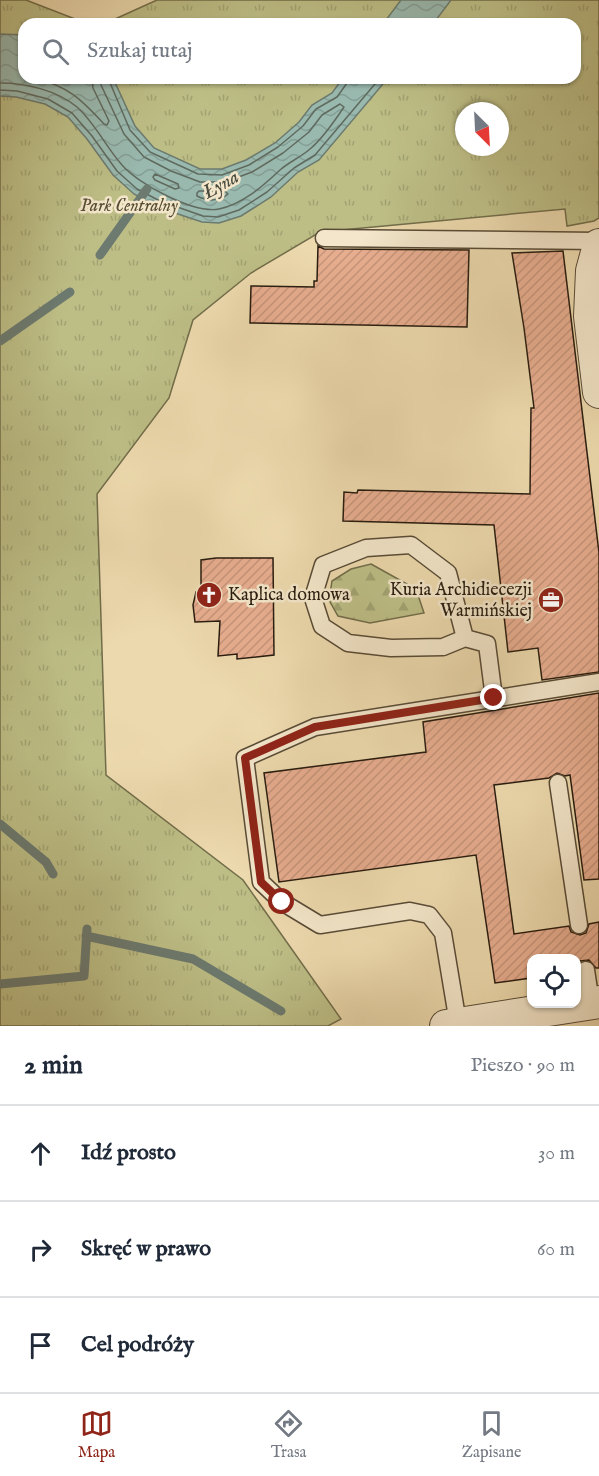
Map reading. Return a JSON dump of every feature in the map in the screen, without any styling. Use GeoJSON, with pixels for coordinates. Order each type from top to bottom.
{"type":"FeatureCollection","features":[{"type":"Feature","properties":{"kind":"street"},"geometry":{"type":"LineString","coordinates":[[599,243],[592,271],[590,316],[599,392]]}},
{"type":"Feature","properties":{"kind":"street"},"geometry":{"type":"LineString","coordinates":[[452,1024],[595,1003]]}},
{"type":"Feature","properties":{"kind":"lane"},"geometry":{"type":"LineString","coordinates":[[324,238],[599,243]]}},
{"type":"Feature","properties":{"kind":"lane"},"geometry":{"type":"LineString","coordinates":[[465,638],[448,573],[411,545],[366,548],[323,565],[313,598],[322,626],[348,643],[391,648],[443,647],[465,638],[487,644],[494,698]]}},
{"type":"Feature","properties":{"kind":"lane"},"geometry":{"type":"LineString","coordinates":[[452,1024],[443,933],[429,915],[410,911],[320,925],[282,902],[261,882],[245,758],[315,727],[599,682]]}},
{"type":"Feature","properties":{"kind":"lane"},"geometry":{"type":"LineString","coordinates":[[558,783],[579,925]]}},
{"type":"Feature","properties":{"kind":"lane"},"geometry":{"type":"LineString","coordinates":[[586,970],[595,1003]]}},
{"type":"Feature","properties":{"kind":"green space","name":"Park Centralny"},"geometry":{"type":"Polygon","coordinates":[[[0,0],[26,0],[72,18],[18,18],[18,84],[581,84],[581,18],[117,18],[157,0],[599,0],[599,218],[567,226],[565,209],[320,232],[251,273],[193,320],[169,398],[97,494],[106,775],[243,880],[341,1019],[328,1026],[0,1026],[0,0]]]}},
{"type":"Feature","properties":{"kind":"green space"},"geometry":{"type":"Polygon","coordinates":[[[371,564],[416,589],[424,613],[370,623],[338,616],[329,600],[332,581],[351,569],[371,564]]]}},
{"type":"Feature","properties":{"kind":"water"},"geometry":{"type":"Polygon","coordinates":[[[401,0],[451,0],[438,18],[388,18],[401,0]]]}},
{"type":"Feature","properties":{"kind":"water","name":"Łyna"},"geometry":{"type":"Polygon","coordinates":[[[0,34],[18,35],[18,84],[116,84],[135,126],[154,148],[200,169],[222,169],[246,160],[275,143],[299,122],[312,105],[332,93],[339,84],[383,84],[319,160],[298,172],[271,197],[241,216],[219,223],[202,222],[155,206],[134,194],[113,175],[68,117],[45,104],[16,97],[0,96],[0,34]]]}},
{"type":"Feature","properties":{"kind":"building"},"geometry":{"type":"Polygon","coordinates":[[[318,246],[324,249],[469,250],[467,327],[250,323],[251,286],[314,287],[314,281],[317,281],[318,246]]]}},
{"type":"Feature","properties":{"kind":"building"},"geometry":{"type":"Polygon","coordinates":[[[563,251],[599,553],[599,672],[542,680],[538,648],[508,652],[494,525],[343,521],[344,492],[357,493],[358,490],[530,494],[531,408],[534,408],[512,253],[563,251]]]}},
{"type":"Feature","properties":{"kind":"building"},"geometry":{"type":"Polygon","coordinates":[[[273,558],[274,655],[237,659],[237,654],[218,656],[220,621],[195,622],[193,605],[196,592],[201,592],[201,560],[273,558]]]}},
{"type":"Feature","properties":{"kind":"building"},"geometry":{"type":"Polygon","coordinates":[[[599,693],[599,879],[584,880],[570,775],[557,773],[549,778],[494,785],[514,934],[569,926],[571,932],[580,935],[586,933],[589,924],[599,922],[599,968],[596,968],[589,960],[581,961],[581,954],[527,954],[527,979],[495,983],[476,855],[279,882],[264,773],[426,752],[423,722],[599,693]]]}},
{"type":"Feature","properties":{"kind":"waterway"},"geometry":{"type":"LineString","coordinates":[[100,255],[147,189]]}},
{"type":"Feature","properties":{"kind":"waterway"},"geometry":{"type":"LineString","coordinates":[[0,341],[70,292]]}},
{"type":"Feature","properties":{"kind":"waterway"},"geometry":{"type":"LineString","coordinates":[[0,824],[46,862],[53,874]]}},
{"type":"Feature","properties":{"kind":"waterway"},"geometry":{"type":"LineString","coordinates":[[0,984],[84,976],[87,929]]}},
{"type":"Feature","properties":{"kind":"waterway"},"geometry":{"type":"LineString","coordinates":[[86,936],[193,959],[281,1011]]}},
{"type":"Feature","properties":{"kind":"place","name":"Kaplica domowa"},"geometry":{"type":"Point","coordinates":[209,595]}},
{"type":"Feature","properties":{"kind":"place","name":"Kuria Archidiecezji Warmińskiej"},"geometry":{"type":"Point","coordinates":[551,600]}},
{"type":"Feature","properties":{"kind":"route"},"geometry":{"type":"LineString","coordinates":[[282,902],[261,882],[245,758],[315,727],[494,698]]}}]}
